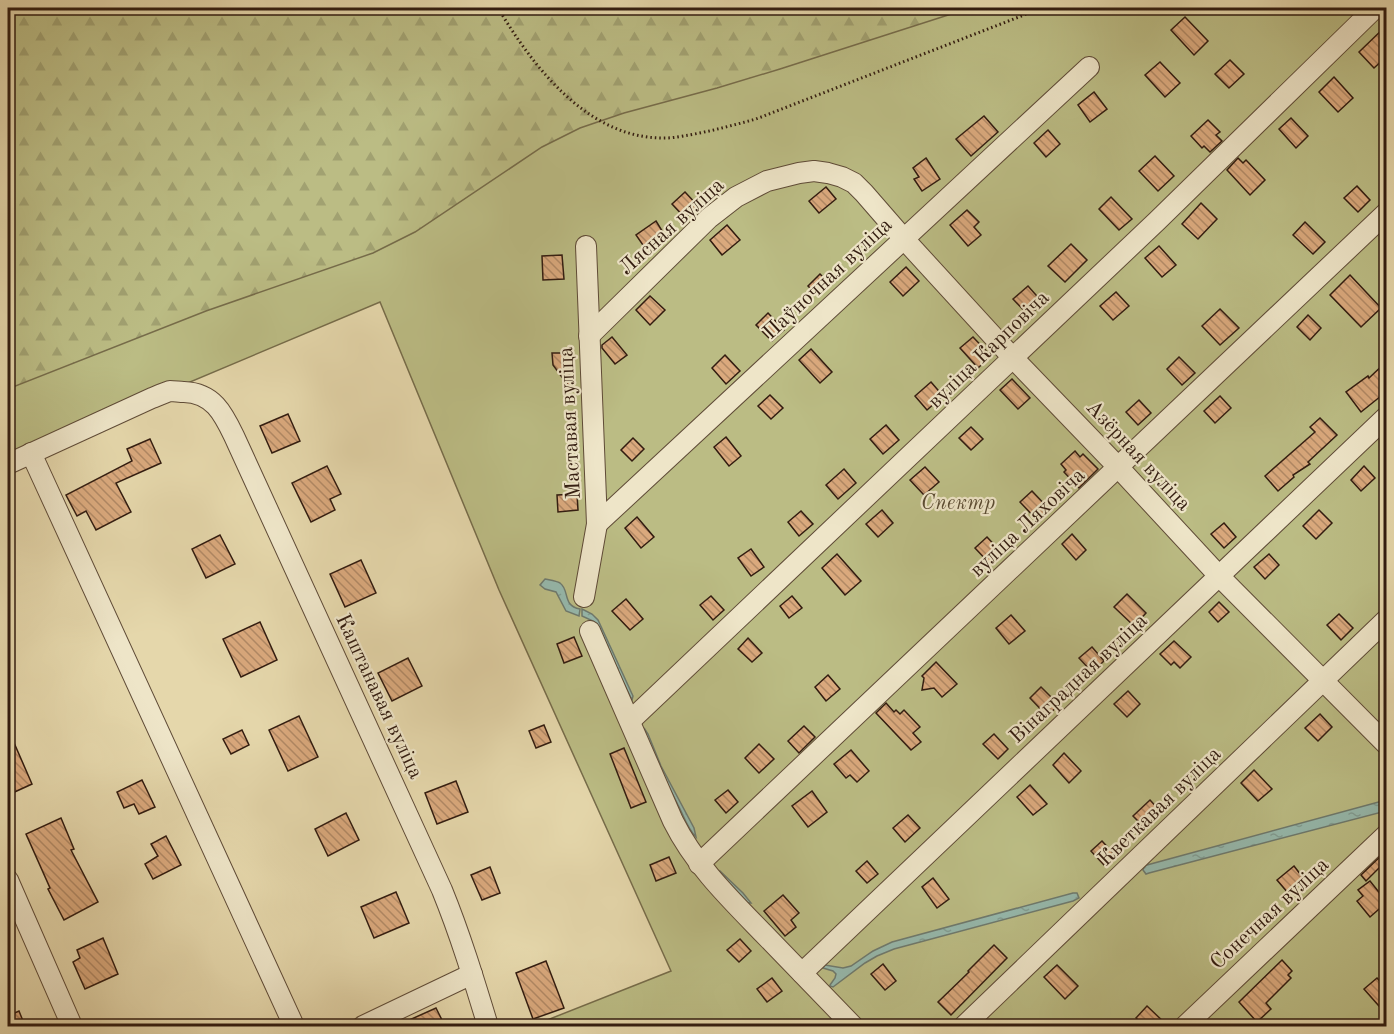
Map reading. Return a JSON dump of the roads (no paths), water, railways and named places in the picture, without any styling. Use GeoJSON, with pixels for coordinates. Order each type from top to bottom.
{"type":"FeatureCollection","features":[{"type":"Feature","properties":{"kind":"street","name":"вуліца Карповіча"},"geometry":{"type":"LineString","coordinates":[[630,721],[1013,358],[1375,8]]}},
{"type":"Feature","properties":{"kind":"street","name":"Паўночная вуліца"},"geometry":{"type":"LineString","coordinates":[[597,524],[1089,67]]}},
{"type":"Feature","properties":{"kind":"street","name":"Лясная вуліца"},"geometry":{"type":"LineString","coordinates":[[589,336],[710,218],[729,202],[752,188],[783,176],[814,171],[842,177],[854,183],[864,193]]}},
{"type":"Feature","properties":{"kind":"street","name":"Азёрная вуліца"},"geometry":{"type":"LineString","coordinates":[[864,193],[1013,358],[1220,577],[1386,744]]}},
{"type":"Feature","properties":{"kind":"street","name":"вуліца Ляховіча"},"geometry":{"type":"LineString","coordinates":[[699,864],[1386,213]]}},
{"type":"Feature","properties":{"kind":"street","name":"Маставая вуліца"},"geometry":{"type":"LineString","coordinates":[[584,597],[597,524],[586,246]]}},
{"type":"Feature","properties":{"kind":"street","name":"Каштанавая вуліца"},"geometry":{"type":"LineString","coordinates":[[31,453],[170,391],[190,392],[205,397],[217,406],[234,436],[437,880],[454,920],[488,1026]]}},
{"type":"Feature","properties":{"kind":"street","name":"Вінаградная вуліца"},"geometry":{"type":"LineString","coordinates":[[802,973],[1386,417]]}},
{"type":"Feature","properties":{"kind":"street"},"geometry":{"type":"LineString","coordinates":[[8,464],[31,453],[294,1026]]}},
{"type":"Feature","properties":{"kind":"street","name":"Кветкавая вуліца"},"geometry":{"type":"LineString","coordinates":[[964,1026],[1386,620]]}},
{"type":"Feature","properties":{"kind":"street"},"geometry":{"type":"LineString","coordinates":[[590,631],[673,821],[689,849],[725,894],[853,1026]]}},
{"type":"Feature","properties":{"kind":"street","name":"Сонечная вуліца"},"geometry":{"type":"LineString","coordinates":[[1185,1026],[1386,835]]}},
{"type":"Feature","properties":{"kind":"street"},"geometry":{"type":"LineString","coordinates":[[8,880],[72,1026]]}},
{"type":"Feature","properties":{"kind":"street"},"geometry":{"type":"LineString","coordinates":[[363,1026],[472,974]]}},
{"type":"Feature","properties":{"kind":"water"},"geometry":{"type":"Polygon","coordinates":[[[545,579],[558,582],[563,586],[568,601],[580,609],[579,616],[566,611],[556,592],[540,585],[545,579]]]}},
{"type":"Feature","properties":{"kind":"water"},"geometry":{"type":"Polygon","coordinates":[[[582,609],[598,620],[633,696],[632,700],[593,621],[582,616],[582,609]]]}},
{"type":"Feature","properties":{"kind":"water"},"geometry":{"type":"Polygon","coordinates":[[[644,728],[694,828],[696,837],[688,826],[659,767],[644,728]]]}},
{"type":"Feature","properties":{"kind":"water"},"geometry":{"type":"Polygon","coordinates":[[[1386,800],[1386,811],[1146,874],[1143,870],[1147,865],[1386,800]]]}},
{"type":"Feature","properties":{"kind":"water"},"geometry":{"type":"Polygon","coordinates":[[[720,871],[751,903],[745,903],[719,874],[720,871]]]}},
{"type":"Feature","properties":{"kind":"water"},"geometry":{"type":"Polygon","coordinates":[[[1077,893],[1079,898],[894,949],[865,963],[833,987],[830,985],[836,974],[823,968],[825,965],[843,968],[851,966],[873,951],[892,942],[1077,893]]]}},
{"type":"Feature","properties":{"kind":"park label","name":"Спектр"},"geometry":{"type":"Point","coordinates":[958,502]}}]}
